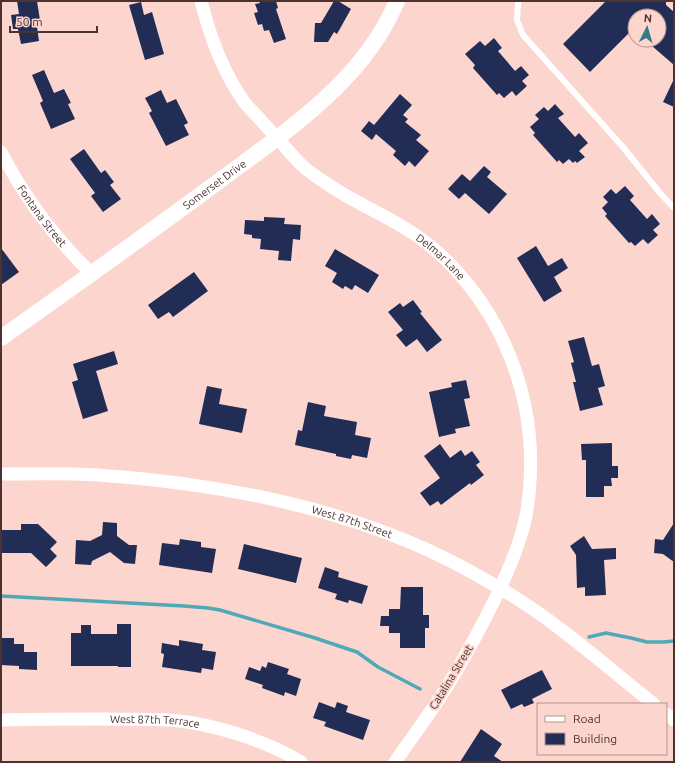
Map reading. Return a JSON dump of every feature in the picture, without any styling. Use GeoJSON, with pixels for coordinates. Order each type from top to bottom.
{"type":"FeatureCollection","features":[{"type":"Feature","properties":{"kind":"street","name":"Delmar Lane"},"geometry":{"type":"LineString","coordinates":[[201,1],[209,30],[221,62],[245,104],[305,168],[347,196],[402,226],[444,258],[466,282],[486,308],[502,337],[521,386],[528,418],[531,456],[530,483],[526,516],[517,549],[500,589]]}},
{"type":"Feature","properties":{"kind":"street","name":"Somerset Drive"},"geometry":{"type":"LineString","coordinates":[[1,338],[191,202],[277,138],[318,105],[345,79],[363,58],[382,31],[397,1]]}},
{"type":"Feature","properties":{"kind":"street","name":"Fontana Street"},"geometry":{"type":"LineString","coordinates":[[1,152],[10,170],[27,197],[59,239],[91,273]]}},
{"type":"Feature","properties":{"kind":"street","name":"West 87th Street"},"geometry":{"type":"LineString","coordinates":[[1,474],[96,475],[145,479],[195,486],[239,493],[296,505],[337,516],[394,536],[432,552],[474,573],[523,603],[558,627],[653,703]]}},
{"type":"Feature","properties":{"kind":"street","name":"Catalina Street"},"geometry":{"type":"LineString","coordinates":[[395,762],[443,694],[500,589]]}},
{"type":"Feature","properties":{"kind":"street","name":"West 87th Terrace"},"geometry":{"type":"LineString","coordinates":[[1,720],[172,720],[204,726],[246,737],[268,745],[301,762]]}},
{"type":"Feature","properties":{"kind":"lane"},"geometry":{"type":"LineString","coordinates":[[519,1],[517,20],[522,35],[622,146],[674,208]]}},
{"type":"Feature","properties":{"kind":"building"},"geometry":{"type":"Polygon","coordinates":[[[17,1],[37,1],[40,20],[36,20],[39,41],[21,44],[18,29],[13,29],[11,15],[19,14],[17,1]]]}},
{"type":"Feature","properties":{"kind":"building"},"geometry":{"type":"Polygon","coordinates":[[[259,1],[276,1],[278,8],[276,9],[286,39],[274,43],[269,30],[264,31],[262,24],[258,25],[254,13],[258,12],[255,4],[260,3],[259,1]]]}},
{"type":"Feature","properties":{"kind":"building"},"geometry":{"type":"Polygon","coordinates":[[[334,1],[338,1],[351,9],[337,34],[334,32],[328,42],[314,42],[315,23],[321,23],[334,1]]]}},
{"type":"Feature","properties":{"kind":"building"},"geometry":{"type":"Polygon","coordinates":[[[606,1],[666,1],[666,5],[674,12],[674,65],[654,48],[667,48],[667,8],[627,8],[627,35],[590,72],[563,44],[606,1]]]}},
{"type":"Feature","properties":{"kind":"building"},"geometry":{"type":"Polygon","coordinates":[[[141,2],[144,15],[152,12],[164,54],[145,60],[129,5],[141,2]]]}},
{"type":"Feature","properties":{"kind":"building"},"geometry":{"type":"Polygon","coordinates":[[[494,38],[502,48],[498,51],[515,71],[521,66],[529,75],[522,81],[527,86],[516,96],[512,91],[504,98],[499,93],[497,95],[473,68],[475,65],[465,54],[480,41],[485,46],[494,38]]]}},
{"type":"Feature","properties":{"kind":"building"},"geometry":{"type":"Polygon","coordinates":[[[44,70],[54,93],[64,89],[71,103],[68,104],[75,119],[51,129],[40,103],[43,101],[32,75],[44,70]]]}},
{"type":"Feature","properties":{"kind":"building"},"geometry":{"type":"Polygon","coordinates":[[[674,79],[674,107],[663,102],[674,79]]]}},
{"type":"Feature","properties":{"kind":"building"},"geometry":{"type":"Polygon","coordinates":[[[161,90],[167,103],[176,99],[188,123],[184,125],[189,135],[166,146],[149,113],[152,111],[145,98],[161,90]]]}},
{"type":"Feature","properties":{"kind":"building"},"geometry":{"type":"Polygon","coordinates":[[[400,94],[412,105],[403,115],[408,119],[405,122],[421,135],[416,140],[429,151],[415,167],[409,161],[405,166],[393,155],[396,151],[376,134],[372,140],[361,131],[369,121],[374,125],[400,94]]]}},
{"type":"Feature","properties":{"kind":"building"},"geometry":{"type":"Polygon","coordinates":[[[555,104],[564,114],[558,118],[575,137],[579,133],[588,143],[579,151],[585,157],[577,163],[575,161],[573,163],[569,159],[563,164],[559,160],[557,162],[533,135],[535,133],[530,127],[539,119],[535,115],[544,107],[548,111],[555,104]]]}},
{"type":"Feature","properties":{"kind":"building"},"geometry":{"type":"Polygon","coordinates":[[[84,149],[101,173],[105,170],[114,182],[110,185],[121,199],[103,212],[91,196],[95,193],[70,159],[84,149]]]}},
{"type":"Feature","properties":{"kind":"building"},"geometry":{"type":"Polygon","coordinates":[[[484,166],[491,172],[487,177],[507,194],[489,214],[465,193],[459,199],[448,189],[462,174],[470,181],[484,166]]]}},
{"type":"Feature","properties":{"kind":"building"},"geometry":{"type":"Polygon","coordinates":[[[625,186],[634,196],[630,200],[647,219],[652,214],[660,224],[653,230],[658,235],[648,244],[643,239],[635,246],[631,242],[629,243],[605,216],[607,214],[602,208],[608,202],[603,197],[611,189],[616,194],[625,186]]]}},
{"type":"Feature","properties":{"kind":"building"},"geometry":{"type":"Polygon","coordinates":[[[264,217],[285,218],[284,224],[301,225],[300,240],[293,239],[291,261],[278,260],[279,251],[260,249],[261,239],[252,238],[252,235],[244,234],[245,220],[264,221],[264,217]]]}},
{"type":"Feature","properties":{"kind":"building"},"geometry":{"type":"Polygon","coordinates":[[[536,246],[548,266],[562,258],[568,268],[554,277],[562,291],[544,302],[517,258],[536,246]]]}},
{"type":"Feature","properties":{"kind":"building"},"geometry":{"type":"Polygon","coordinates":[[[1,248],[19,272],[1,285],[1,248]]]}},
{"type":"Feature","properties":{"kind":"building"},"geometry":{"type":"Polygon","coordinates":[[[335,249],[379,275],[368,293],[355,285],[352,290],[345,286],[343,289],[332,282],[337,273],[325,266],[335,249]]]}},
{"type":"Feature","properties":{"kind":"building"},"geometry":{"type":"Polygon","coordinates":[[[194,272],[208,291],[173,317],[169,312],[158,319],[148,305],[194,272]]]}},
{"type":"Feature","properties":{"kind":"building"},"geometry":{"type":"Polygon","coordinates":[[[413,300],[422,312],[420,313],[442,340],[427,352],[417,339],[406,347],[396,335],[403,330],[388,312],[400,303],[403,307],[413,300]]]}},
{"type":"Feature","properties":{"kind":"building"},"geometry":{"type":"Polygon","coordinates":[[[584,337],[592,366],[599,364],[605,386],[598,388],[603,405],[580,411],[573,382],[576,382],[571,363],[574,362],[568,341],[584,337]]]}},
{"type":"Feature","properties":{"kind":"building"},"geometry":{"type":"Polygon","coordinates":[[[114,351],[118,364],[96,371],[108,411],[83,419],[72,382],[78,380],[73,364],[114,351]]]}},
{"type":"Feature","properties":{"kind":"building"},"geometry":{"type":"Polygon","coordinates":[[[466,380],[470,398],[464,399],[470,426],[455,429],[456,433],[439,437],[429,392],[452,387],[451,383],[466,380]]]}},
{"type":"Feature","properties":{"kind":"building"},"geometry":{"type":"Polygon","coordinates":[[[207,386],[222,389],[219,404],[247,409],[242,433],[199,424],[207,386]]]}},
{"type":"Feature","properties":{"kind":"building"},"geometry":{"type":"Polygon","coordinates":[[[308,402],[326,406],[324,416],[357,422],[355,435],[371,438],[367,458],[352,455],[351,459],[336,456],[336,454],[295,445],[298,430],[302,431],[308,402]]]}},
{"type":"Feature","properties":{"kind":"building"},"geometry":{"type":"Polygon","coordinates":[[[612,443],[612,466],[618,466],[618,478],[611,478],[612,486],[604,486],[604,497],[586,497],[586,460],[582,460],[581,444],[612,443]]]}},
{"type":"Feature","properties":{"kind":"building"},"geometry":{"type":"Polygon","coordinates":[[[440,444],[450,458],[461,450],[465,456],[472,451],[480,462],[476,465],[484,475],[471,485],[470,483],[441,505],[438,501],[430,506],[420,493],[440,478],[424,456],[440,444]]]}},
{"type":"Feature","properties":{"kind":"building"},"geometry":{"type":"Polygon","coordinates":[[[103,522],[117,523],[117,536],[129,545],[137,545],[135,564],[124,563],[110,552],[92,561],[91,565],[75,564],[76,540],[90,541],[102,535],[103,522]]]}},
{"type":"Feature","properties":{"kind":"building"},"geometry":{"type":"Polygon","coordinates":[[[674,523],[674,562],[663,554],[654,553],[655,539],[663,540],[674,523]]]}},
{"type":"Feature","properties":{"kind":"building"},"geometry":{"type":"Polygon","coordinates":[[[21,524],[38,524],[57,542],[50,549],[57,556],[46,567],[31,553],[1,553],[1,530],[21,530],[21,524]]]}},
{"type":"Feature","properties":{"kind":"building"},"geometry":{"type":"Polygon","coordinates":[[[584,536],[592,549],[616,548],[616,559],[604,560],[606,595],[585,596],[585,587],[577,588],[576,555],[570,546],[584,536]]]}},
{"type":"Feature","properties":{"kind":"building"},"geometry":{"type":"Polygon","coordinates":[[[180,539],[201,542],[201,547],[216,549],[212,573],[159,565],[162,543],[179,545],[180,539]]]}},
{"type":"Feature","properties":{"kind":"building"},"geometry":{"type":"Polygon","coordinates":[[[244,544],[302,558],[296,583],[238,569],[244,544]]]}},
{"type":"Feature","properties":{"kind":"building"},"geometry":{"type":"Polygon","coordinates":[[[325,567],[339,572],[338,577],[368,586],[362,604],[349,600],[348,603],[335,599],[337,594],[318,588],[325,567]]]}},
{"type":"Feature","properties":{"kind":"building"},"geometry":{"type":"Polygon","coordinates":[[[401,587],[423,587],[423,615],[429,615],[429,628],[425,628],[425,648],[400,648],[400,633],[389,633],[389,626],[380,626],[381,616],[389,616],[389,609],[400,609],[401,587]]]}},
{"type":"Feature","properties":{"kind":"building"},"geometry":{"type":"Polygon","coordinates":[[[117,624],[131,624],[131,667],[71,666],[71,633],[81,633],[81,625],[91,625],[91,634],[117,634],[117,624]]]}},
{"type":"Feature","properties":{"kind":"building"},"geometry":{"type":"Polygon","coordinates":[[[1,638],[14,638],[14,644],[24,644],[24,652],[37,652],[37,670],[19,669],[19,666],[1,665],[1,638]]]}},
{"type":"Feature","properties":{"kind":"building"},"geometry":{"type":"Polygon","coordinates":[[[179,640],[203,644],[202,650],[216,652],[213,670],[202,668],[201,673],[162,667],[164,654],[161,653],[162,643],[179,646],[179,640]]]}},
{"type":"Feature","properties":{"kind":"building"},"geometry":{"type":"Polygon","coordinates":[[[268,662],[289,669],[287,674],[301,679],[296,696],[285,692],[284,696],[262,688],[263,685],[245,679],[249,667],[260,671],[262,666],[266,668],[268,662]]]}},
{"type":"Feature","properties":{"kind":"building"},"geometry":{"type":"Polygon","coordinates":[[[542,670],[552,689],[532,699],[534,703],[524,707],[522,704],[511,709],[501,690],[542,670]]]}},
{"type":"Feature","properties":{"kind":"building"},"geometry":{"type":"Polygon","coordinates":[[[319,702],[335,708],[337,702],[348,706],[346,712],[370,720],[363,740],[324,726],[326,722],[313,718],[319,702]]]}},
{"type":"Feature","properties":{"kind":"building"},"geometry":{"type":"Polygon","coordinates":[[[481,729],[502,744],[494,756],[503,762],[460,762],[481,729]]]}},
{"type":"Feature","properties":{"kind":"waterway"},"geometry":{"type":"LineString","coordinates":[[1,596],[184,606],[220,610],[357,652],[378,667],[420,689]]}},
{"type":"Feature","properties":{"kind":"waterway"},"geometry":{"type":"LineString","coordinates":[[589,637],[606,633],[647,642],[674,641]]}}]}
